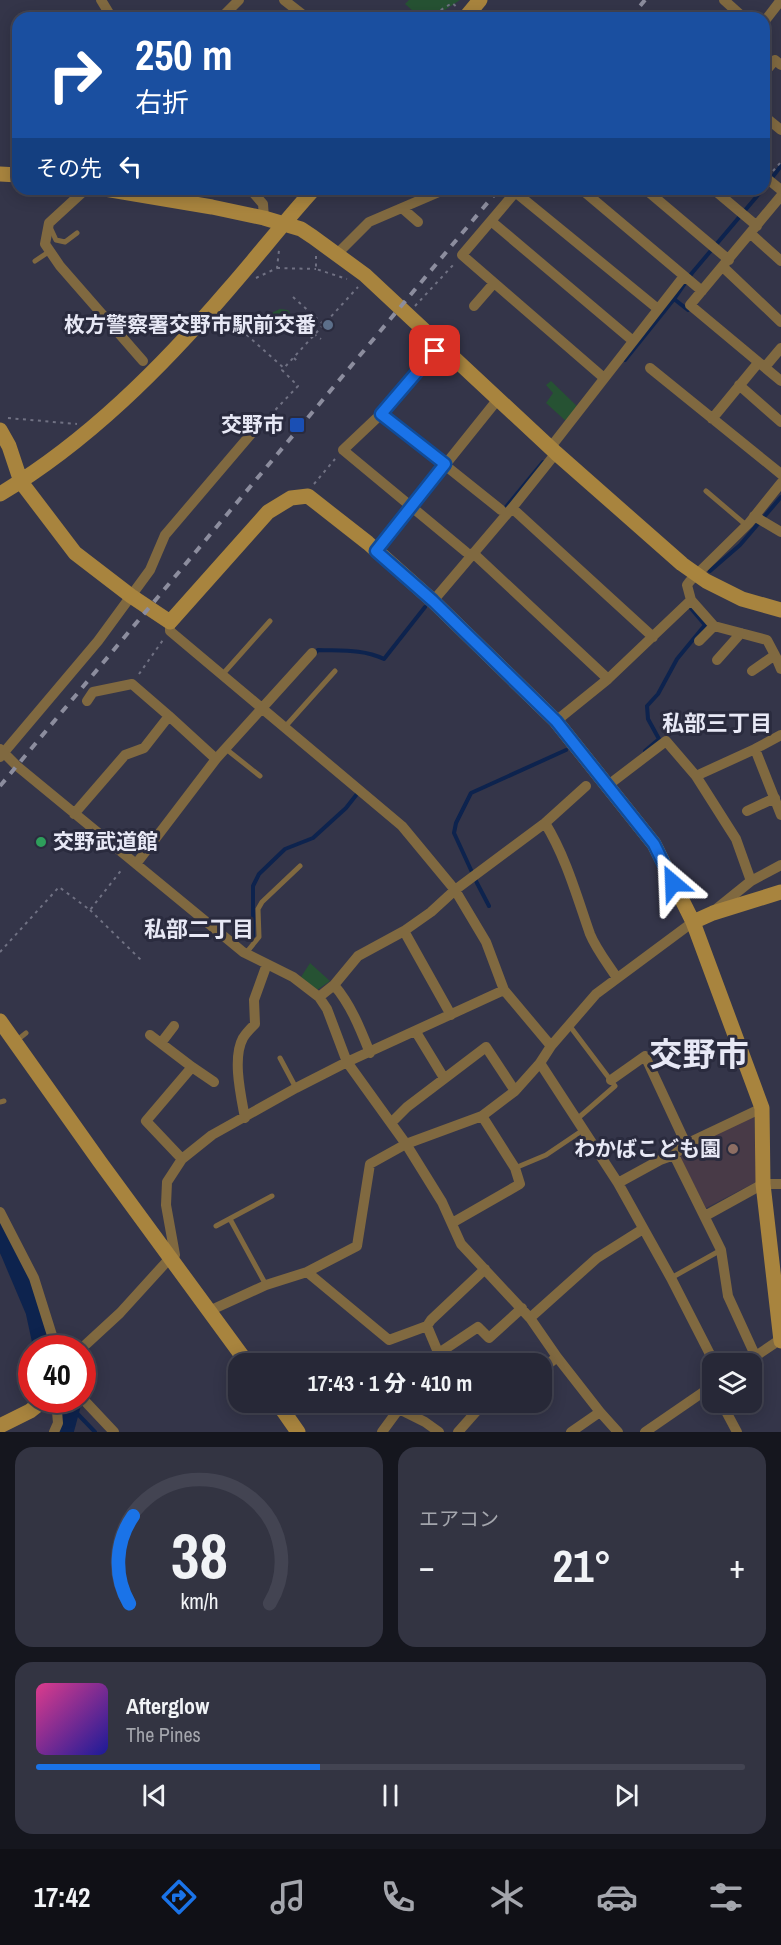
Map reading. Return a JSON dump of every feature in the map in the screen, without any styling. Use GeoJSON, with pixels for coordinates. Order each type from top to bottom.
{"type":"FeatureCollection","features":[{"type":"Feature","properties":{"kind":"street"},"geometry":{"type":"LineString","coordinates":[[228,12],[239,0]]}},
{"type":"Feature","properties":{"kind":"street"},"geometry":{"type":"LineString","coordinates":[[284,0],[299,12]]}},
{"type":"Feature","properties":{"kind":"street"},"geometry":{"type":"LineString","coordinates":[[465,12],[480,0]]}},
{"type":"Feature","properties":{"kind":"street"},"geometry":{"type":"LineString","coordinates":[[724,0],[737,12]]}},
{"type":"Feature","properties":{"kind":"street"},"geometry":{"type":"LineString","coordinates":[[770,66],[775,60],[781,65]]}},
{"type":"Feature","properties":{"kind":"street"},"geometry":{"type":"LineString","coordinates":[[80,195],[50,223],[45,244],[60,266],[143,361]]}},
{"type":"Feature","properties":{"kind":"street"},"geometry":{"type":"LineString","coordinates":[[138,195],[264,218],[301,229],[365,275],[553,451],[682,564],[695,574],[742,599],[781,610]]}},
{"type":"Feature","properties":{"kind":"street"},"geometry":{"type":"LineString","coordinates":[[255,195],[263,204],[264,218]]}},
{"type":"Feature","properties":{"kind":"street"},"geometry":{"type":"LineString","coordinates":[[0,494],[21,482],[94,426],[153,371],[188,335],[309,195]]}},
{"type":"Feature","properties":{"kind":"street"},"geometry":{"type":"LineString","coordinates":[[337,254],[369,222],[432,195]]}},
{"type":"Feature","properties":{"kind":"street"},"geometry":{"type":"LineString","coordinates":[[513,195],[462,255],[604,378]]}},
{"type":"Feature","properties":{"kind":"street"},"geometry":{"type":"LineString","coordinates":[[523,195],[658,309]]}},
{"type":"Feature","properties":{"kind":"street"},"geometry":{"type":"LineString","coordinates":[[588,195],[698,288]]}},
{"type":"Feature","properties":{"kind":"street"},"geometry":{"type":"LineString","coordinates":[[652,195],[713,247],[781,322]]}},
{"type":"Feature","properties":{"kind":"street"},"geometry":{"type":"LineString","coordinates":[[720,195],[741,212],[781,261]]}},
{"type":"Feature","properties":{"kind":"street"},"geometry":{"type":"LineString","coordinates":[[779,202],[726,263],[698,288],[690,306],[758,366],[781,381]]}},
{"type":"Feature","properties":{"kind":"street"},"geometry":{"type":"LineString","coordinates":[[402,208],[418,222]]}},
{"type":"Feature","properties":{"kind":"street"},"geometry":{"type":"LineString","coordinates":[[491,221],[633,341]]}},
{"type":"Feature","properties":{"kind":"street"},"geometry":{"type":"LineString","coordinates":[[433,601],[469,553],[553,451],[604,378],[684,277]]}},
{"type":"Feature","properties":{"kind":"street"},"geometry":{"type":"LineString","coordinates":[[474,306],[494,283]]}},
{"type":"Feature","properties":{"kind":"street"},"geometry":{"type":"LineString","coordinates":[[440,345],[381,414],[342,450],[469,553],[608,679]]}},
{"type":"Feature","properties":{"kind":"street"},"geometry":{"type":"LineString","coordinates":[[712,419],[739,385],[781,348]]}},
{"type":"Feature","properties":{"kind":"street"},"geometry":{"type":"LineString","coordinates":[[650,368],[781,474]]}},
{"type":"Feature","properties":{"kind":"street"},"geometry":{"type":"LineString","coordinates":[[739,385],[781,422]]}},
{"type":"Feature","properties":{"kind":"street"},"geometry":{"type":"LineString","coordinates":[[368,549],[411,507],[498,399]]}},
{"type":"Feature","properties":{"kind":"street"},"geometry":{"type":"LineString","coordinates":[[381,414],[507,509],[653,637]]}},
{"type":"Feature","properties":{"kind":"street"},"geometry":{"type":"LineString","coordinates":[[2,424],[21,482],[75,553],[170,626],[284,729],[402,826],[455,890],[486,942],[504,990],[551,1046]]}},
{"type":"Feature","properties":{"kind":"street"},"geometry":{"type":"LineString","coordinates":[[254,431],[165,535],[150,570],[98,641],[1,753],[246,953],[293,977],[320,997],[327,1009],[347,1062],[406,1144],[442,1202],[461,1244],[522,1308],[556,1357],[618,1432]]}},
{"type":"Feature","properties":{"kind":"street"},"geometry":{"type":"LineString","coordinates":[[781,483],[752,520],[695,574],[687,585],[691,600],[714,626],[766,640],[781,669]]}},
{"type":"Feature","properties":{"kind":"street"},"geometry":{"type":"LineString","coordinates":[[170,626],[268,512],[291,498],[308,496],[368,549],[433,601],[556,721],[654,844],[693,922],[762,1108],[763,1184],[781,1340],[758,1353]]}},
{"type":"Feature","properties":{"kind":"street"},"geometry":{"type":"LineString","coordinates":[[752,520],[769,525],[781,532]]}},
{"type":"Feature","properties":{"kind":"street"},"geometry":{"type":"LineString","coordinates":[[556,721],[608,679],[691,600]]}},
{"type":"Feature","properties":{"kind":"street"},"geometry":{"type":"LineString","coordinates":[[699,641],[714,626]]}},
{"type":"Feature","properties":{"kind":"street"},"geometry":{"type":"LineString","coordinates":[[717,660],[741,633]]}},
{"type":"Feature","properties":{"kind":"street"},"geometry":{"type":"LineString","coordinates":[[133,861],[216,759],[312,653]]}},
{"type":"Feature","properties":{"kind":"street"},"geometry":{"type":"LineString","coordinates":[[752,671],[775,655]]}},
{"type":"Feature","properties":{"kind":"street"},"geometry":{"type":"LineString","coordinates":[[87,701],[93,692],[132,684],[216,759]]}},
{"type":"Feature","properties":{"kind":"street"},"geometry":{"type":"LineString","coordinates":[[74,814],[126,755],[144,748],[169,716]]}},
{"type":"Feature","properties":{"kind":"street"},"geometry":{"type":"LineString","coordinates":[[696,776],[781,735]]}},
{"type":"Feature","properties":{"kind":"street"},"geometry":{"type":"LineString","coordinates":[[607,786],[666,741],[696,776],[736,839],[751,881]]}},
{"type":"Feature","properties":{"kind":"street"},"geometry":{"type":"LineString","coordinates":[[755,749],[781,815]]}},
{"type":"Feature","properties":{"kind":"street"},"geometry":{"type":"LineString","coordinates":[[320,997],[334,985],[358,956],[404,931],[431,912],[455,890],[545,823],[586,786]]}},
{"type":"Feature","properties":{"kind":"street"},"geometry":{"type":"LineString","coordinates":[[747,811],[774,798]]}},
{"type":"Feature","properties":{"kind":"street"},"geometry":{"type":"LineString","coordinates":[[545,823],[555,840],[586,918],[591,937],[617,978]]}},
{"type":"Feature","properties":{"kind":"street"},"geometry":{"type":"LineString","coordinates":[[713,913],[751,881],[781,865]]}},
{"type":"Feature","properties":{"kind":"street"},"geometry":{"type":"LineString","coordinates":[[209,1311],[266,1285],[307,1272],[357,1246],[370,1164],[406,1144],[482,1116],[515,1091],[596,994],[693,922],[713,913],[781,892]]}},
{"type":"Feature","properties":{"kind":"street"},"geometry":{"type":"LineString","coordinates":[[404,931],[451,1015]]}},
{"type":"Feature","properties":{"kind":"street"},"geometry":{"type":"LineString","coordinates":[[245,1118],[240,1090],[238,1050],[243,1038],[255,1024],[254,1000],[267,964]]}},
{"type":"Feature","properties":{"kind":"street"},"geometry":{"type":"LineString","coordinates":[[334,985],[345,998],[358,1022],[370,1053]]}},
{"type":"Feature","properties":{"kind":"street"},"geometry":{"type":"LineString","coordinates":[[96,1335],[175,1255],[166,1205],[167,1182],[182,1160],[212,1135],[296,1088],[504,990]]}},
{"type":"Feature","properties":{"kind":"street"},"geometry":{"type":"LineString","coordinates":[[0,1021],[20,1038],[170,1258],[240,1353]]}},
{"type":"Feature","properties":{"kind":"street"},"geometry":{"type":"LineString","coordinates":[[161,1043],[174,1026]]}},
{"type":"Feature","properties":{"kind":"street"},"geometry":{"type":"LineString","coordinates":[[416,1032],[444,1078]]}},
{"type":"Feature","properties":{"kind":"street"},"geometry":{"type":"LineString","coordinates":[[150,1035],[214,1082]]}},
{"type":"Feature","properties":{"kind":"street"},"geometry":{"type":"LineString","coordinates":[[391,1123],[407,1107],[486,1047],[515,1091]]}},
{"type":"Feature","properties":{"kind":"street"},"geometry":{"type":"LineString","coordinates":[[611,1080],[645,1056],[686,1144]]}},
{"type":"Feature","properties":{"kind":"street"},"geometry":{"type":"LineString","coordinates":[[540,1063],[618,1183],[709,1353]]}},
{"type":"Feature","properties":{"kind":"street"},"geometry":{"type":"LineString","coordinates":[[182,1160],[146,1121],[192,1066]]}},
{"type":"Feature","properties":{"kind":"street"},"geometry":{"type":"LineString","coordinates":[[618,1183],[674,1155],[686,1144],[762,1108]]}},
{"type":"Feature","properties":{"kind":"street"},"geometry":{"type":"LineString","coordinates":[[452,1223],[520,1184],[515,1167],[482,1116]]}},
{"type":"Feature","properties":{"kind":"street"},"geometry":{"type":"LineString","coordinates":[[674,1155],[721,1250],[728,1296],[754,1353]]}},
{"type":"Feature","properties":{"kind":"street"},"geometry":{"type":"LineString","coordinates":[[705,1216],[763,1184],[781,1184]]}},
{"type":"Feature","properties":{"kind":"street"},"geometry":{"type":"LineString","coordinates":[[0,1212],[34,1278],[52,1335]]}},
{"type":"Feature","properties":{"kind":"street"},"geometry":{"type":"LineString","coordinates":[[530,1318],[597,1258],[643,1228]]}},
{"type":"Feature","properties":{"kind":"street"},"geometry":{"type":"LineString","coordinates":[[307,1272],[389,1340],[428,1326],[431,1320],[485,1269]]}},
{"type":"Feature","properties":{"kind":"street"},"geometry":{"type":"LineString","coordinates":[[447,1353],[478,1327],[489,1338],[522,1308]]}},
{"type":"Feature","properties":{"kind":"street"},"geometry":{"type":"LineString","coordinates":[[428,1326],[438,1353]]}},
{"type":"Feature","properties":{"kind":"street"},"geometry":{"type":"LineString","coordinates":[[552,1360],[556,1357]]}},
{"type":"Feature","properties":{"kind":"street"},"geometry":{"type":"LineString","coordinates":[[645,1432],[702,1394]]}},
{"type":"Feature","properties":{"kind":"street"},"geometry":{"type":"LineString","coordinates":[[571,1432],[600,1412]]}},
{"type":"Feature","properties":{"kind":"street"},"geometry":{"type":"LineString","coordinates":[[0,1426],[26,1413]]}},
{"type":"Feature","properties":{"kind":"street"},"geometry":{"type":"LineString","coordinates":[[54,1432],[58,1423],[57,1413]]}},
{"type":"Feature","properties":{"kind":"street"},"geometry":{"type":"LineString","coordinates":[[96,1413],[114,1432]]}},
{"type":"Feature","properties":{"kind":"street"},"geometry":{"type":"LineString","coordinates":[[285,1413],[298,1432]]}},
{"type":"Feature","properties":{"kind":"street"},"geometry":{"type":"LineString","coordinates":[[382,1432],[397,1413]]}},
{"type":"Feature","properties":{"kind":"street"},"geometry":{"type":"LineString","coordinates":[[412,1413],[439,1432]]}},
{"type":"Feature","properties":{"kind":"street"},"geometry":{"type":"LineString","coordinates":[[458,1432],[475,1413]]}},
{"type":"Feature","properties":{"kind":"street"},"geometry":{"type":"LineString","coordinates":[[727,1413],[738,1432]]}},
{"type":"Feature","properties":{"kind":"lane"},"geometry":{"type":"LineString","coordinates":[[50,223],[56,240],[65,242],[77,233]]}},
{"type":"Feature","properties":{"kind":"lane"},"geometry":{"type":"LineString","coordinates":[[34,261],[50,251]]}},
{"type":"Feature","properties":{"kind":"lane"},"geometry":{"type":"LineString","coordinates":[[706,491],[752,520]]}},
{"type":"Feature","properties":{"kind":"lane"},"geometry":{"type":"LineString","coordinates":[[222,675],[270,621]]}},
{"type":"Feature","properties":{"kind":"lane"},"geometry":{"type":"LineString","coordinates":[[284,729],[335,671]]}},
{"type":"Feature","properties":{"kind":"lane"},"geometry":{"type":"LineString","coordinates":[[226,749],[260,776]]}},
{"type":"Feature","properties":{"kind":"lane"},"geometry":{"type":"LineString","coordinates":[[246,953],[259,937],[258,909],[262,902],[300,866]]}},
{"type":"Feature","properties":{"kind":"lane"},"geometry":{"type":"LineString","coordinates":[[569,1025],[615,1086],[577,1119]]}},
{"type":"Feature","properties":{"kind":"lane"},"geometry":{"type":"LineString","coordinates":[[280,1058],[296,1088]]}},
{"type":"Feature","properties":{"kind":"lane"},"geometry":{"type":"LineString","coordinates":[[515,1167],[546,1155],[583,1130]]}},
{"type":"Feature","properties":{"kind":"lane"},"geometry":{"type":"LineString","coordinates":[[216,1227],[272,1196]]}},
{"type":"Feature","properties":{"kind":"lane"},"geometry":{"type":"LineString","coordinates":[[230,1219],[266,1285]]}},
{"type":"Feature","properties":{"kind":"lane"},"geometry":{"type":"LineString","coordinates":[[671,1278],[721,1250]]}},
{"type":"Feature","properties":{"kind":"path"},"geometry":{"type":"LineString","coordinates":[[438,12],[452,3],[461,12]]}},
{"type":"Feature","properties":{"kind":"path"},"geometry":{"type":"LineString","coordinates":[[277,268],[280,245]]}},
{"type":"Feature","properties":{"kind":"path"},"geometry":{"type":"LineString","coordinates":[[316,246],[316,269]]}},
{"type":"Feature","properties":{"kind":"path"},"geometry":{"type":"LineString","coordinates":[[408,315],[462,255]]}},
{"type":"Feature","properties":{"kind":"path"},"geometry":{"type":"LineString","coordinates":[[255,279],[277,268],[316,269],[337,277],[354,280]]}},
{"type":"Feature","properties":{"kind":"path"},"geometry":{"type":"LineString","coordinates":[[284,368],[360,284]]}},
{"type":"Feature","properties":{"kind":"path"},"geometry":{"type":"LineString","coordinates":[[293,297],[323,324]]}},
{"type":"Feature","properties":{"kind":"path"},"geometry":{"type":"LineString","coordinates":[[224,315],[284,368],[282,370],[298,386],[254,431]]}},
{"type":"Feature","properties":{"kind":"path"},"geometry":{"type":"LineString","coordinates":[[314,333],[321,339]]}},
{"type":"Feature","properties":{"kind":"path"},"geometry":{"type":"LineString","coordinates":[[294,358],[299,363]]}},
{"type":"Feature","properties":{"kind":"path"},"geometry":{"type":"LineString","coordinates":[[2,424],[94,426]]}},
{"type":"Feature","properties":{"kind":"path"},"geometry":{"type":"LineString","coordinates":[[309,490],[342,450]]}},
{"type":"Feature","properties":{"kind":"path"},"geometry":{"type":"LineString","coordinates":[[132,684],[170,626]]}},
{"type":"Feature","properties":{"kind":"path"},"geometry":{"type":"LineString","coordinates":[[90,910],[133,861]]}},
{"type":"Feature","properties":{"kind":"path"},"geometry":{"type":"LineString","coordinates":[[0,952],[59,887],[90,910],[142,961]]}},
{"type":"Feature","properties":{"kind":"shaded area"},"geometry":{"type":"Polygon","coordinates":[[[754,1116],[756,1182],[706,1208],[678,1155],[687,1147],[754,1116]]]}},
{"type":"Feature","properties":{"kind":"green space"},"geometry":{"type":"Polygon","coordinates":[[[409,0],[460,0],[442,12],[414,12],[405,4],[409,0]]]}},
{"type":"Feature","properties":{"kind":"green space"},"geometry":{"type":"Polygon","coordinates":[[[280,309],[288,310],[293,318],[291,329],[285,334],[275,334],[268,327],[267,315],[280,309]]]}},
{"type":"Feature","properties":{"kind":"green space"},"geometry":{"type":"Polygon","coordinates":[[[551,381],[579,408],[568,423],[546,403],[553,393],[546,385],[551,381]]]}},
{"type":"Feature","properties":{"kind":"green space"},"geometry":{"type":"Polygon","coordinates":[[[310,963],[330,981],[317,990],[301,977],[310,963]]]}},
{"type":"Feature","properties":{"kind":"waterway"},"geometry":{"type":"LineString","coordinates":[[770,180],[781,166]]}},
{"type":"Feature","properties":{"kind":"waterway"},"geometry":{"type":"LineString","coordinates":[[625,360],[692,273],[758,195]]}},
{"type":"Feature","properties":{"kind":"waterway"},"geometry":{"type":"LineString","coordinates":[[674,299],[688,310]]}},
{"type":"Feature","properties":{"kind":"waterway"},"geometry":{"type":"LineString","coordinates":[[502,512],[543,462]]}},
{"type":"Feature","properties":{"kind":"waterway"},"geometry":{"type":"LineString","coordinates":[[710,571],[740,545],[781,497]]}},
{"type":"Feature","properties":{"kind":"waterway"},"geometry":{"type":"LineString","coordinates":[[645,751],[659,739],[648,719],[647,706],[658,694],[677,659],[705,625],[689,606]]}},
{"type":"Feature","properties":{"kind":"waterway"},"geometry":{"type":"LineString","coordinates":[[314,654],[318,650],[352,651],[384,659],[425,607]]}},
{"type":"Feature","properties":{"kind":"waterway"},"geometry":{"type":"LineString","coordinates":[[489,906],[454,833],[456,823],[471,793],[566,750]]}},
{"type":"Feature","properties":{"kind":"waterway"},"geometry":{"type":"LineString","coordinates":[[253,936],[253,886],[259,874],[285,849],[313,838],[346,808],[357,794]]}},
{"type":"Feature","properties":{"kind":"waterway"},"geometry":{"type":"LineString","coordinates":[[0,1229],[36,1311],[41,1335]]}},
{"type":"Feature","properties":{"kind":"waterway"},"geometry":{"type":"LineString","coordinates":[[63,1432],[68,1413]]}},
{"type":"Feature","properties":{"kind":"waterway"},"geometry":{"type":"LineString","coordinates":[[77,1413],[95,1432]]}},
{"type":"Feature","properties":{"kind":"railway"},"geometry":{"type":"LineString","coordinates":[[635,12],[645,0]]}},
{"type":"Feature","properties":{"kind":"railway"},"geometry":{"type":"LineString","coordinates":[[0,786],[494,195]]}},
{"type":"Feature","properties":{"kind":"place","name":"枚方警察署交野市駅前交番"},"geometry":{"type":"Point","coordinates":[328,325]}},
{"type":"Feature","properties":{"kind":"place","name":"交野市"},"geometry":{"type":"Point","coordinates":[297,425]}},
{"type":"Feature","properties":{"kind":"place","name":"交野武道館"},"geometry":{"type":"Point","coordinates":[41,842]}},
{"type":"Feature","properties":{"kind":"place","name":"わかばこども園"},"geometry":{"type":"Point","coordinates":[733,1149]}},
{"type":"Feature","properties":{"kind":"district","name":"私部三丁目"},"geometry":{"type":"Point","coordinates":[717,723]}},
{"type":"Feature","properties":{"kind":"district","name":"私部二丁目"},"geometry":{"type":"Point","coordinates":[199,929]}},
{"type":"Feature","properties":{"kind":"district","name":"交野市"},"geometry":{"type":"Point","coordinates":[699,1054]}},
{"type":"Feature","properties":{"kind":"route"},"geometry":{"type":"LineString","coordinates":[[435,351],[381,414],[445,464],[376,551],[433,601],[556,721],[654,844],[673,883]]}}]}
